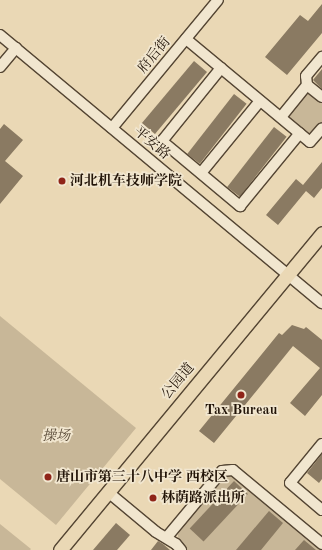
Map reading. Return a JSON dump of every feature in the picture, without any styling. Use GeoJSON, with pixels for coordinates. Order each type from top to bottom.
{"type":"FeatureCollection","features":[{"type":"Feature","properties":{"kind":"main road","name":"公园道"},"geometry":{"type":"LineString","coordinates":[[60,550],[322,233]]}},
{"type":"Feature","properties":{"kind":"street","name":"府后街"},"geometry":{"type":"LineString","coordinates":[[112,128],[218,0]]}},
{"type":"Feature","properties":{"kind":"street","name":"平安路"},"geometry":{"type":"LineString","coordinates":[[0,35],[322,303]]}},
{"type":"Feature","properties":{"kind":"street"},"geometry":{"type":"LineString","coordinates":[[186,39],[310,142],[322,128]]}},
{"type":"Feature","properties":{"kind":"street"},"geometry":{"type":"LineString","coordinates":[[0,67],[16,48]]}},
{"type":"Feature","properties":{"kind":"street"},"geometry":{"type":"LineString","coordinates":[[322,57],[306,76],[307,85],[322,98]]}},
{"type":"Feature","properties":{"kind":"street"},"geometry":{"type":"LineString","coordinates":[[221,68],[162,141],[240,206],[300,133]]}},
{"type":"Feature","properties":{"kind":"street"},"geometry":{"type":"LineString","coordinates":[[281,117],[307,85]]}},
{"type":"Feature","properties":{"kind":"street"},"geometry":{"type":"LineString","coordinates":[[201,173],[260,101]]}},
{"type":"Feature","properties":{"kind":"street"},"geometry":{"type":"LineString","coordinates":[[322,444],[290,482],[322,510]]}},
{"type":"Feature","properties":{"kind":"street"},"geometry":{"type":"LineString","coordinates":[[167,537],[222,471],[233,470],[322,544]]}},
{"type":"Feature","properties":{"kind":"street"},"geometry":{"type":"LineString","coordinates":[[108,492],[156,532],[167,537],[176,544],[181,550]]}},
{"type":"Feature","properties":{"kind":"green space"},"geometry":{"type":"Polygon","coordinates":[[[306,90],[322,103],[322,124],[310,138],[285,116],[306,90]]]}},
{"type":"Feature","properties":{"kind":"green space","name":"操场"},"geometry":{"type":"Polygon","coordinates":[[[0,316],[136,428],[56,525],[0,479],[0,316]]]}},
{"type":"Feature","properties":{"kind":"green space"},"geometry":{"type":"Polygon","coordinates":[[[231,476],[321,550],[186,550],[187,548],[178,541],[178,534],[221,479],[231,476]]]}},
{"type":"Feature","properties":{"kind":"green space"},"geometry":{"type":"Polygon","coordinates":[[[0,524],[31,549],[0,550],[0,524]]]}},
{"type":"Feature","properties":{"kind":"building"},"geometry":{"type":"Polygon","coordinates":[[[322,4],[322,33],[287,75],[265,57],[300,15],[308,21],[322,4]]]}},
{"type":"Feature","properties":{"kind":"building"},"geometry":{"type":"Polygon","coordinates":[[[194,61],[207,72],[155,134],[142,123],[194,61]]]}},
{"type":"Feature","properties":{"kind":"building"},"geometry":{"type":"Polygon","coordinates":[[[322,69],[322,89],[313,80],[322,69]]]}},
{"type":"Feature","properties":{"kind":"building"},"geometry":{"type":"Polygon","coordinates":[[[234,94],[247,104],[200,164],[187,154],[234,94]]]}},
{"type":"Feature","properties":{"kind":"building"},"geometry":{"type":"Polygon","coordinates":[[[4,124],[23,140],[5,161],[23,176],[0,204],[0,129],[4,124]]]}},
{"type":"Feature","properties":{"kind":"building"},"geometry":{"type":"Polygon","coordinates":[[[274,127],[287,137],[240,197],[227,187],[274,127]]]}},
{"type":"Feature","properties":{"kind":"building"},"geometry":{"type":"Polygon","coordinates":[[[322,162],[322,188],[314,198],[306,191],[278,225],[266,215],[296,179],[303,185],[322,162]]]}},
{"type":"Feature","properties":{"kind":"building","name":"Tax Bureau"},"geometry":{"type":"Polygon","coordinates":[[[292,325],[304,329],[306,327],[322,340],[322,395],[305,416],[290,403],[320,368],[293,346],[214,443],[199,431],[279,333],[282,335],[292,325]]]}},
{"type":"Feature","properties":{"kind":"building"},"geometry":{"type":"Polygon","coordinates":[[[322,454],[322,479],[319,483],[307,473],[322,454]]]}},
{"type":"Feature","properties":{"kind":"building"},"geometry":{"type":"Polygon","coordinates":[[[234,481],[248,494],[204,541],[190,529],[234,481]]]}},
{"type":"Feature","properties":{"kind":"building"},"geometry":{"type":"Polygon","coordinates":[[[269,511],[283,523],[261,550],[236,550],[269,511]]]}},
{"type":"Feature","properties":{"kind":"building"},"geometry":{"type":"Polygon","coordinates":[[[116,523],[130,535],[117,550],[93,550],[116,523]]]}},
{"type":"Feature","properties":{"kind":"building"},"geometry":{"type":"Polygon","coordinates":[[[304,540],[316,550],[295,550],[304,540]]]}},
{"type":"Feature","properties":{"kind":"building"},"geometry":{"type":"Polygon","coordinates":[[[158,541],[163,544],[170,550],[151,550],[158,541]]]}},
{"type":"Feature","properties":{"kind":"place","name":"河北机车技师学院"},"geometry":{"type":"Point","coordinates":[62,181]}},
{"type":"Feature","properties":{"kind":"place","name":"Tax Bureau"},"geometry":{"type":"Point","coordinates":[241,395]}},
{"type":"Feature","properties":{"kind":"place","name":"唐山市第三十八中学 西校区"},"geometry":{"type":"Point","coordinates":[48,477]}},
{"type":"Feature","properties":{"kind":"place","name":"林荫路派出所"},"geometry":{"type":"Point","coordinates":[153,498]}}]}
